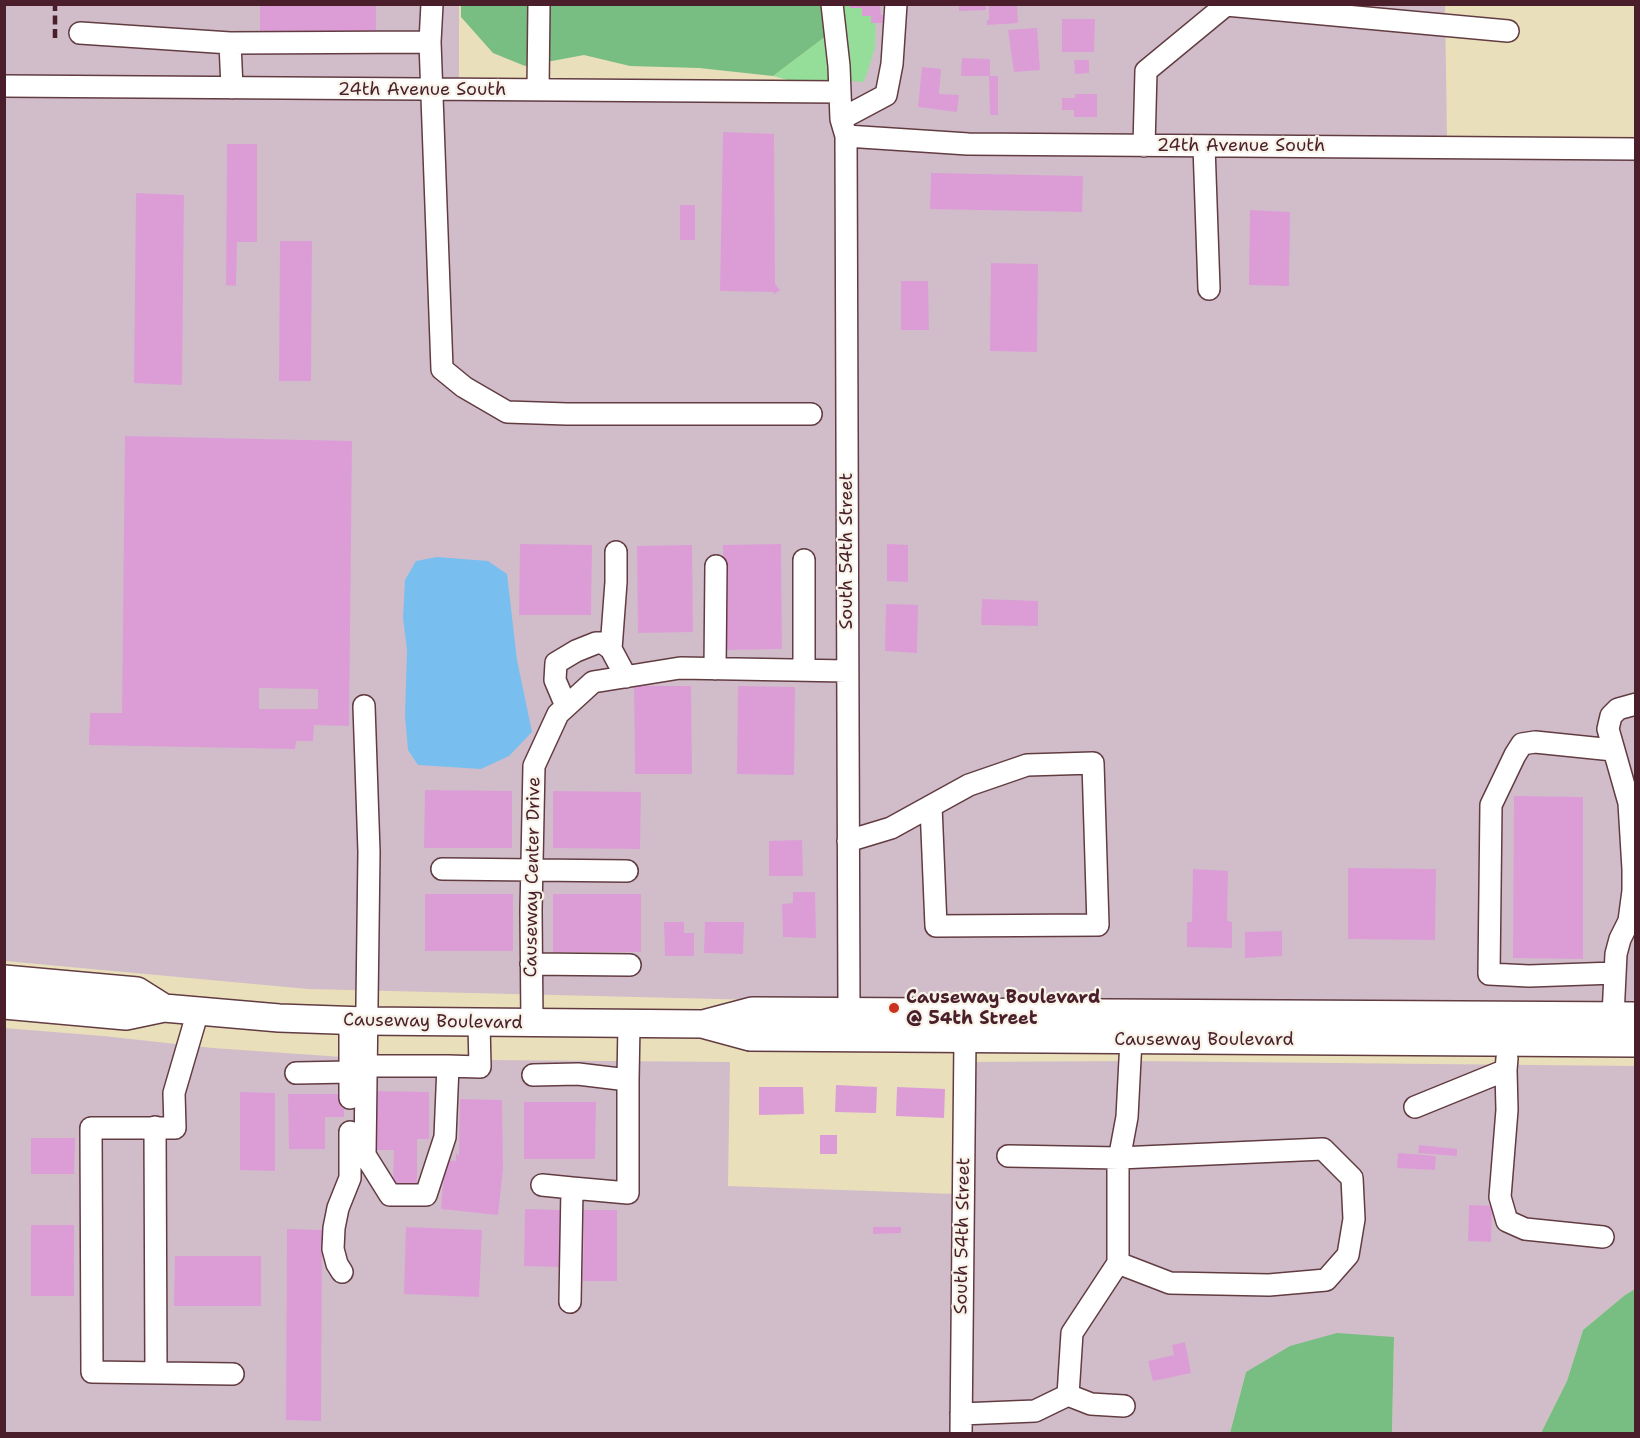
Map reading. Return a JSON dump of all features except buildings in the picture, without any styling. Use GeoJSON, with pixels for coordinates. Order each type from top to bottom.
{"type":"FeatureCollection","features":[{"type":"Feature","properties":{"kind":"main road","name":"Causeway Boulevard"},"geometry":{"type":"LineString","coordinates":[[4,979],[137,991],[164,1008]]}},
{"type":"Feature","properties":{"kind":"main road","name":"Causeway Boulevard"},"geometry":{"type":"LineString","coordinates":[[4,1005],[126,1016],[164,1008],[358,1021],[532,1024],[702,1024],[752,1011],[1182,1013],[1628,1021]]}},
{"type":"Feature","properties":{"kind":"main road"},"geometry":{"type":"LineString","coordinates":[[735,1033],[770,1023],[836,1024],[844,1022],[849,1011]]}},
{"type":"Feature","properties":{"kind":"main road"},"geometry":{"type":"LineString","coordinates":[[965,1039],[966,1032],[971,1027],[1164,1025],[1173,1023],[1182,1013]]}},
{"type":"Feature","properties":{"kind":"main road"},"geometry":{"type":"LineString","coordinates":[[1386,1041],[1413,1028],[1628,1021]]}},
{"type":"Feature","properties":{"kind":"main road","name":"Causeway Boulevard"},"geometry":{"type":"LineString","coordinates":[[702,1024],[750,1037],[1635,1043]]}},
{"type":"Feature","properties":{"kind":"street"},"geometry":{"type":"LineString","coordinates":[[432,4],[430,42],[442,369],[464,387],[507,412],[811,414]]}},
{"type":"Feature","properties":{"kind":"street"},"geometry":{"type":"LineString","coordinates":[[538,90],[539,4]]}},
{"type":"Feature","properties":{"kind":"street","name":"South 54th Street"},"geometry":{"type":"LineString","coordinates":[[832,4],[843,128],[849,1011]]}},
{"type":"Feature","properties":{"kind":"street"},"geometry":{"type":"LineString","coordinates":[[843,128],[886,95],[892,64],[896,4]]}},
{"type":"Feature","properties":{"kind":"street"},"geometry":{"type":"LineString","coordinates":[[1144,146],[1146,71],[1226,5],[1508,31]]}},
{"type":"Feature","properties":{"kind":"street"},"geometry":{"type":"LineString","coordinates":[[80,33],[230,43],[430,42]]}},
{"type":"Feature","properties":{"kind":"street"},"geometry":{"type":"LineString","coordinates":[[230,43],[232,88]]}},
{"type":"Feature","properties":{"kind":"street","name":"24th Avenue South"},"geometry":{"type":"LineString","coordinates":[[4,86],[840,92]]}},
{"type":"Feature","properties":{"kind":"street","name":"24th Avenue South"},"geometry":{"type":"LineString","coordinates":[[843,128],[968,144],[1635,149]]}},
{"type":"Feature","properties":{"kind":"street"},"geometry":{"type":"LineString","coordinates":[[1204,146],[1209,290]]}},
{"type":"Feature","properties":{"kind":"street"},"geometry":{"type":"LineString","coordinates":[[611,649],[616,552]]}},
{"type":"Feature","properties":{"kind":"street"},"geometry":{"type":"LineString","coordinates":[[804,560],[804,670]]}},
{"type":"Feature","properties":{"kind":"street"},"geometry":{"type":"LineString","coordinates":[[716,566],[716,669]]}},
{"type":"Feature","properties":{"kind":"street"},"geometry":{"type":"LineString","coordinates":[[566,706],[555,680],[556,663],[576,651],[596,643],[603,643],[611,649],[626,677]]}},
{"type":"Feature","properties":{"kind":"street","name":"Causeway Center Drive"},"geometry":{"type":"LineString","coordinates":[[532,1024],[534,766],[558,714],[593,682],[680,668],[847,671]]}},
{"type":"Feature","properties":{"kind":"street"},"geometry":{"type":"LineString","coordinates":[[1628,1021],[1615,974],[1616,954],[1629,921],[1633,891],[1629,803],[1608,729],[1611,716],[1618,709],[1635,704]]}},
{"type":"Feature","properties":{"kind":"street"},"geometry":{"type":"LineString","coordinates":[[364,706],[369,852],[358,1021],[358,1069],[364,1155],[390,1195],[426,1195],[445,1137],[448,1066]]}},
{"type":"Feature","properties":{"kind":"street"},"geometry":{"type":"LineString","coordinates":[[1613,750],[1535,742],[1522,744],[1515,755],[1491,805],[1489,974],[1529,976],[1615,974]]}},
{"type":"Feature","properties":{"kind":"street"},"geometry":{"type":"LineString","coordinates":[[848,841],[891,828],[969,785],[1027,765],[1093,764],[1098,925],[936,926],[931,806]]}},
{"type":"Feature","properties":{"kind":"street"},"geometry":{"type":"LineString","coordinates":[[442,869],[627,872]]}},
{"type":"Feature","properties":{"kind":"street"},"geometry":{"type":"LineString","coordinates":[[531,964],[630,964]]}},
{"type":"Feature","properties":{"kind":"street"},"geometry":{"type":"LineString","coordinates":[[198,1011],[174,1093],[175,1128],[91,1128],[92,1372],[233,1374]]}},
{"type":"Feature","properties":{"kind":"street"},"geometry":{"type":"LineString","coordinates":[[296,1073],[480,1066],[479,1023]]}},
{"type":"Feature","properties":{"kind":"street"},"geometry":{"type":"LineString","coordinates":[[542,1185],[628,1192],[629,1024]]}},
{"type":"Feature","properties":{"kind":"street","name":"South 54th Street"},"geometry":{"type":"LineString","coordinates":[[961,1424],[965,1039]]}},
{"type":"Feature","properties":{"kind":"street"},"geometry":{"type":"LineString","coordinates":[[1068,1395],[1072,1333],[1118,1263],[1119,1158],[1127,1118],[1131,1040]]}},
{"type":"Feature","properties":{"kind":"street"},"geometry":{"type":"LineString","coordinates":[[1508,1042],[1507,1110],[1500,1197],[1507,1221],[1525,1229],[1603,1237]]}},
{"type":"Feature","properties":{"kind":"street"},"geometry":{"type":"LineString","coordinates":[[342,1272],[333,1249],[334,1228],[338,1209],[350,1178],[358,1069]]}},
{"type":"Feature","properties":{"kind":"street"},"geometry":{"type":"LineString","coordinates":[[1415,1107],[1506,1070]]}},
{"type":"Feature","properties":{"kind":"street"},"geometry":{"type":"LineString","coordinates":[[533,1075],[578,1074],[628,1080]]}},
{"type":"Feature","properties":{"kind":"street"},"geometry":{"type":"LineString","coordinates":[[155,1127],[156,1373]]}},
{"type":"Feature","properties":{"kind":"street"},"geometry":{"type":"LineString","coordinates":[[1008,1156],[1119,1158],[1323,1149],[1353,1178],[1354,1219],[1348,1255],[1326,1280],[1269,1285],[1170,1283],[1118,1263]]}},
{"type":"Feature","properties":{"kind":"street"},"geometry":{"type":"LineString","coordinates":[[570,1302],[572,1188]]}},
{"type":"Feature","properties":{"kind":"street"},"geometry":{"type":"LineString","coordinates":[[961,1424],[1035,1411],[1068,1395],[1092,1404],[1124,1406]]}},
{"type":"Feature","properties":{"kind":"shaded area"},"geometry":{"type":"Polygon","coordinates":[[[5,5],[459,5],[459,84],[5,82],[5,5]]]}},
{"type":"Feature","properties":{"kind":"shaded area"},"geometry":{"type":"Polygon","coordinates":[[[825,5],[1445,5],[1447,138],[1189,138],[850,131],[825,5]]]}},
{"type":"Feature","properties":{"kind":"shaded area"},"geometry":{"type":"Polygon","coordinates":[[[4,94],[829,96],[840,134],[841,1002],[308,989],[5,961],[4,94]]]}},
{"type":"Feature","properties":{"kind":"shaded area"},"geometry":{"type":"Polygon","coordinates":[[[853,147],[1635,157],[1635,1015],[853,1015],[853,147]]]}},
{"type":"Feature","properties":{"kind":"shaded area"},"geometry":{"type":"Polygon","coordinates":[[[4,1028],[213,1048],[371,1059],[730,1062],[728,1186],[956,1194],[953,1433],[5,1433],[4,1028]]]}},
{"type":"Feature","properties":{"kind":"shaded area"},"geometry":{"type":"Polygon","coordinates":[[[1133,1061],[1635,1066],[1635,1289],[1583,1330],[1567,1381],[1541,1433],[1392,1433],[1394,1337],[1246,1372],[1230,1433],[969,1434],[973,1062],[1133,1061]]]}},
{"type":"Feature","properties":{"kind":"green space"},"geometry":{"type":"Polygon","coordinates":[[[461,4],[832,5],[826,36],[773,76],[699,68],[630,66],[584,55],[525,66],[493,53],[461,17],[461,4]]]}},
{"type":"Feature","properties":{"kind":"green space"},"geometry":{"type":"Polygon","coordinates":[[[832,5],[876,5],[875,48],[864,82],[837,80],[795,82],[773,76],[826,36],[832,5]]]}},
{"type":"Feature","properties":{"kind":"green space"},"geometry":{"type":"Polygon","coordinates":[[[1635,1289],[1635,1433],[1541,1433],[1567,1381],[1583,1330],[1635,1289]]]}},
{"type":"Feature","properties":{"kind":"green space"},"geometry":{"type":"Polygon","coordinates":[[[1337,1333],[1394,1337],[1392,1433],[1230,1433],[1246,1372],[1290,1346],[1337,1333]]]}},
{"type":"Feature","properties":{"kind":"water"},"geometry":{"type":"Polygon","coordinates":[[[437,557],[488,561],[507,574],[517,660],[532,732],[509,756],[481,769],[418,765],[408,750],[405,716],[407,650],[403,618],[405,580],[416,561],[437,557]]]}},
{"type":"Feature","properties":{"kind":"railway"},"geometry":{"type":"LineString","coordinates":[[55,4],[55,38]]}},
{"type":"Feature","properties":{"kind":"place","name":"Causeway Boulevard @ 54th Street"},"geometry":{"type":"Point","coordinates":[894,1008]}}]}
